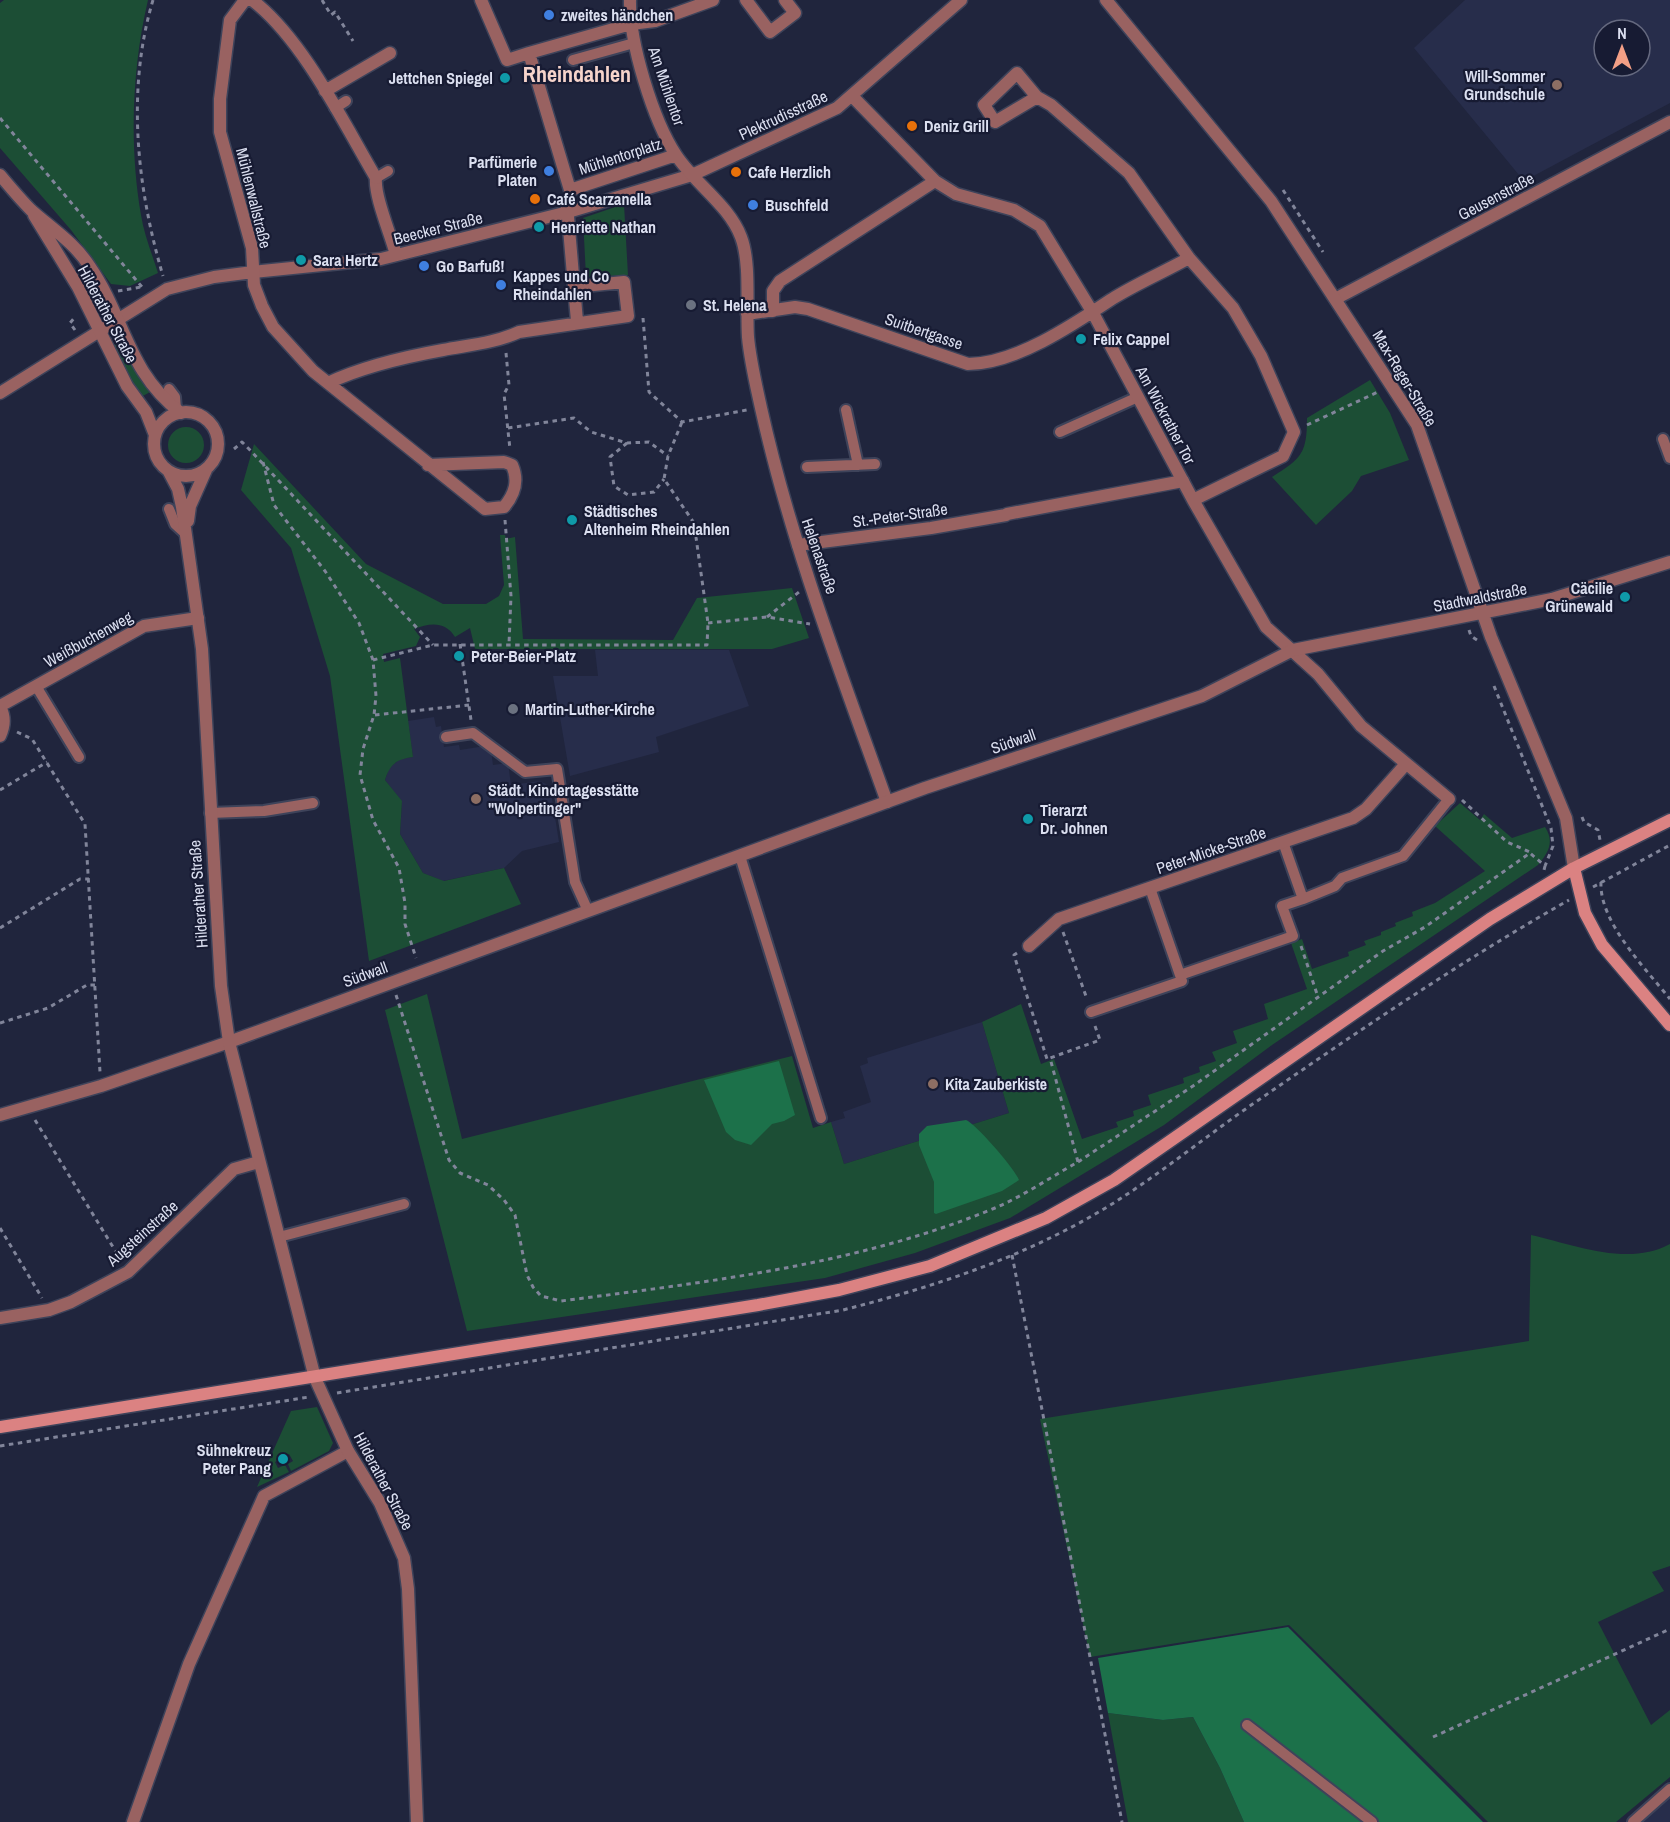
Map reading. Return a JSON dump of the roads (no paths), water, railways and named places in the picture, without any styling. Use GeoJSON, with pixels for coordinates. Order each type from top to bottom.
{"type":"FeatureCollection","features":[{"type":"Feature","properties":{"kind":"main road"},"geometry":{"type":"LineString","coordinates":[[0,1427],[315,1378],[839,1290],[921,1269],[984,1246],[1046,1218],[1114,1180],[1358,1010],[1543,886],[1670,820]]}},
{"type":"Feature","properties":{"kind":"main road"},"geometry":{"type":"LineString","coordinates":[[1574,868],[1585,913],[1602,945],[1670,1025]]}},
{"type":"Feature","properties":{"kind":"street","name":"Mühlenwallstraße"},"geometry":{"type":"LineString","coordinates":[[245,0],[230,20],[220,99],[220,132],[252,248],[254,285],[273,327],[313,371],[428,465],[485,509],[504,507],[514,494],[516,484],[512,465],[496,461],[428,465]]}},
{"type":"Feature","properties":{"kind":"street"},"geometry":{"type":"LineString","coordinates":[[252,0],[270,15],[293,43],[325,92],[340,105],[376,178],[374,190],[388,223],[396,255]]}},
{"type":"Feature","properties":{"kind":"street"},"geometry":{"type":"LineString","coordinates":[[481,0],[507,60],[631,24],[656,21],[713,0]]}},
{"type":"Feature","properties":{"kind":"street","name":"Am Mühlentor"},"geometry":{"type":"LineString","coordinates":[[630,0],[634,43],[662,127],[676,155],[730,218],[741,237],[747,314]]}},
{"type":"Feature","properties":{"kind":"street"},"geometry":{"type":"LineString","coordinates":[[746,0],[770,32],[795,13],[786,0]]}},
{"type":"Feature","properties":{"kind":"street","name":"Plektrudisstraße"},"geometry":{"type":"LineString","coordinates":[[692,175],[837,108],[961,0]]}},
{"type":"Feature","properties":{"kind":"street","name":"Max-Reger-Straße"},"geometry":{"type":"LineString","coordinates":[[1106,0],[1271,201],[1337,298],[1417,425],[1491,637],[1566,818],[1574,868]]}},
{"type":"Feature","properties":{"kind":"street","name":"Mühlentorplatz"},"geometry":{"type":"LineString","coordinates":[[529,53],[570,190],[676,155]]}},
{"type":"Feature","properties":{"kind":"street"},"geometry":{"type":"LineString","coordinates":[[325,92],[392,56]]}},
{"type":"Feature","properties":{"kind":"street","name":"Am Wickrather Tor"},"geometry":{"type":"LineString","coordinates":[[852,96],[935,181],[956,194],[1014,210],[1040,226],[1094,313],[1193,500],[1266,627],[1293,650]]}},
{"type":"Feature","properties":{"kind":"street"},"geometry":{"type":"LineString","coordinates":[[1037,97],[1051,105],[1129,172],[1189,258],[1233,308],[1261,356],[1294,432],[1283,456],[1193,500]]}},
{"type":"Feature","properties":{"kind":"street","name":"Geusenstraße"},"geometry":{"type":"LineString","coordinates":[[1337,298],[1670,122]]}},
{"type":"Feature","properties":{"kind":"street","name":"Hilderather Straße"},"geometry":{"type":"LineString","coordinates":[[0,175],[30,209],[67,240],[88,264],[102,284],[138,364],[162,397],[179,411]]}},
{"type":"Feature","properties":{"kind":"street","name":"Beecker Straße"},"geometry":{"type":"LineString","coordinates":[[0,393],[167,289],[214,277],[356,263],[396,255],[692,175]]}},
{"type":"Feature","properties":{"kind":"street"},"geometry":{"type":"LineString","coordinates":[[773,311],[774,291],[780,280],[935,181]]}},
{"type":"Feature","properties":{"kind":"street"},"geometry":{"type":"LineString","coordinates":[[568,208],[577,321]]}},
{"type":"Feature","properties":{"kind":"street","name":"Hilderather Straße"},"geometry":{"type":"LineString","coordinates":[[30,209],[78,287],[127,386],[146,412],[155,435]]}},
{"type":"Feature","properties":{"kind":"street"},"geometry":{"type":"LineString","coordinates":[[1094,313],[1113,299],[1189,258]]}},
{"type":"Feature","properties":{"kind":"street"},"geometry":{"type":"LineString","coordinates":[[328,383],[346,375],[413,356],[504,339],[519,332],[577,321],[628,316],[624,282],[574,287]]}},
{"type":"Feature","properties":{"kind":"street","name":"Suitbertgasse"},"geometry":{"type":"LineString","coordinates":[[747,314],[795,307],[808,309],[968,364],[985,364],[1012,354],[1094,313]]}},
{"type":"Feature","properties":{"kind":"street","name":"Helenastraße"},"geometry":{"type":"LineString","coordinates":[[747,314],[748,339],[760,407],[780,468],[798,545],[887,802]]}},
{"type":"Feature","properties":{"kind":"street"},"geometry":{"type":"LineString","coordinates":[[179,411],[203,417],[216,434],[217,453],[206,470],[194,476],[182,476],[169,472],[156,456],[155,435],[170,416],[179,411]]}},
{"type":"Feature","properties":{"kind":"street","name":"Hilderather Straße"},"geometry":{"type":"LineString","coordinates":[[186,538],[190,506],[206,470]]}},
{"type":"Feature","properties":{"kind":"street","name":"Hilderather Straße"},"geometry":{"type":"LineString","coordinates":[[169,472],[178,489],[202,649],[221,986],[228,1042],[315,1378],[348,1451],[380,1503],[404,1558],[417,1822]]}},
{"type":"Feature","properties":{"kind":"street","name":"St.-Peter-Straße"},"geometry":{"type":"LineString","coordinates":[[798,545],[931,528],[1183,481]]}},
{"type":"Feature","properties":{"kind":"street","name":"Stadtwaldstraße"},"geometry":{"type":"LineString","coordinates":[[1293,650],[1552,599],[1670,562]]}},
{"type":"Feature","properties":{"kind":"street","name":"Weißbuchenweg"},"geometry":{"type":"LineString","coordinates":[[2,731],[0,706],[144,626],[198,618]]}},
{"type":"Feature","properties":{"kind":"street"},"geometry":{"type":"LineString","coordinates":[[1293,650],[1318,674],[1361,726],[1405,765],[1449,799]]}},
{"type":"Feature","properties":{"kind":"street","name":"Südwall"},"geometry":{"type":"LineString","coordinates":[[0,1115],[101,1086],[228,1042],[887,802],[1202,696],[1293,650]]}},
{"type":"Feature","properties":{"kind":"street","name":"Peter-Micke-Straße"},"geometry":{"type":"LineString","coordinates":[[1029,946],[1059,920],[1353,818],[1366,809],[1405,765]]}},
{"type":"Feature","properties":{"kind":"street","name":"Augsteinstraße"},"geometry":{"type":"LineString","coordinates":[[0,1318],[49,1310],[94,1292],[128,1272],[234,1169],[259,1162]]}},
{"type":"Feature","properties":{"kind":"street"},"geometry":{"type":"LineString","coordinates":[[133,1822],[189,1664],[264,1496],[348,1451]]}},
{"type":"Feature","properties":{"kind":"lane"},"geometry":{"type":"LineString","coordinates":[[573,60],[634,43]]}},
{"type":"Feature","properties":{"kind":"lane"},"geometry":{"type":"LineString","coordinates":[[376,178],[388,171]]}},
{"type":"Feature","properties":{"kind":"lane"},"geometry":{"type":"LineString","coordinates":[[169,389],[175,397],[179,411]]}},
{"type":"Feature","properties":{"kind":"lane"},"geometry":{"type":"LineString","coordinates":[[1060,432],[1138,397]]}},
{"type":"Feature","properties":{"kind":"lane"},"geometry":{"type":"LineString","coordinates":[[846,410],[858,465]]}},
{"type":"Feature","properties":{"kind":"lane"},"geometry":{"type":"LineString","coordinates":[[1663,439],[1670,458]]}},
{"type":"Feature","properties":{"kind":"lane"},"geometry":{"type":"LineString","coordinates":[[807,466],[874,464]]}},
{"type":"Feature","properties":{"kind":"lane"},"geometry":{"type":"LineString","coordinates":[[169,509],[174,524],[186,538]]}},
{"type":"Feature","properties":{"kind":"lane"},"geometry":{"type":"LineString","coordinates":[[36,686],[79,757]]}},
{"type":"Feature","properties":{"kind":"lane"},"geometry":{"type":"LineString","coordinates":[[446,737],[473,733],[525,772],[557,769],[575,882],[588,911]]}},
{"type":"Feature","properties":{"kind":"lane"},"geometry":{"type":"LineString","coordinates":[[1092,1012],[1182,981],[1180,975],[1293,936],[1282,906],[1335,886],[1342,878],[1403,856],[1449,799]]}},
{"type":"Feature","properties":{"kind":"lane"},"geometry":{"type":"LineString","coordinates":[[210,813],[264,811],[313,803]]}},
{"type":"Feature","properties":{"kind":"lane","name":"Peter-Micke-Straße"},"geometry":{"type":"LineString","coordinates":[[1283,842],[1303,899]]}},
{"type":"Feature","properties":{"kind":"lane"},"geometry":{"type":"LineString","coordinates":[[740,856],[820,1118]]}},
{"type":"Feature","properties":{"kind":"lane","name":"Peter-Micke-Straße"},"geometry":{"type":"LineString","coordinates":[[1150,888],[1180,975]]}},
{"type":"Feature","properties":{"kind":"lane"},"geometry":{"type":"LineString","coordinates":[[279,1236],[404,1203]]}},
{"type":"Feature","properties":{"kind":"lane"},"geometry":{"type":"LineString","coordinates":[[1247,1725],[1372,1822]]}},
{"type":"Feature","properties":{"kind":"lane"},"geometry":{"type":"LineString","coordinates":[[1633,1822],[1670,1789]]}},
{"type":"Feature","properties":{"kind":"place","name":"zweites händchen"},"geometry":{"type":"Point","coordinates":[549,15]}},
{"type":"Feature","properties":{"kind":"place","name":"Jettchen Spiegel"},"geometry":{"type":"Point","coordinates":[505,78]}},
{"type":"Feature","properties":{"kind":"place","name":"Will-Sommer Grundschule"},"geometry":{"type":"Point","coordinates":[1557,85]}},
{"type":"Feature","properties":{"kind":"place","name":"Deniz Grill"},"geometry":{"type":"Point","coordinates":[912,126]}},
{"type":"Feature","properties":{"kind":"place","name":"Parfümerie Platen"},"geometry":{"type":"Point","coordinates":[549,171]}},
{"type":"Feature","properties":{"kind":"place","name":"Cafe Herzlich"},"geometry":{"type":"Point","coordinates":[736,172]}},
{"type":"Feature","properties":{"kind":"place","name":"Café Scarzanella"},"geometry":{"type":"Point","coordinates":[535,199]}},
{"type":"Feature","properties":{"kind":"place","name":"Buschfeld"},"geometry":{"type":"Point","coordinates":[753,205]}},
{"type":"Feature","properties":{"kind":"place","name":"Henriette Nathan"},"geometry":{"type":"Point","coordinates":[539,227]}},
{"type":"Feature","properties":{"kind":"place","name":"Sara Hertz"},"geometry":{"type":"Point","coordinates":[301,260]}},
{"type":"Feature","properties":{"kind":"place","name":"Go Barfuß!"},"geometry":{"type":"Point","coordinates":[424,266]}},
{"type":"Feature","properties":{"kind":"place","name":"Kappes und Co Rheindahlen"},"geometry":{"type":"Point","coordinates":[501,285]}},
{"type":"Feature","properties":{"kind":"place","name":"St. Helena"},"geometry":{"type":"Point","coordinates":[691,305]}},
{"type":"Feature","properties":{"kind":"place","name":"Felix Cappel"},"geometry":{"type":"Point","coordinates":[1081,339]}},
{"type":"Feature","properties":{"kind":"place","name":"Städtisches Altenheim Rheindahlen"},"geometry":{"type":"Point","coordinates":[572,520]}},
{"type":"Feature","properties":{"kind":"place","name":"Cäcilie Grünewald"},"geometry":{"type":"Point","coordinates":[1625,597]}},
{"type":"Feature","properties":{"kind":"place","name":"Peter-Beier-Platz"},"geometry":{"type":"Point","coordinates":[459,656]}},
{"type":"Feature","properties":{"kind":"place","name":"Martin-Luther-Kirche"},"geometry":{"type":"Point","coordinates":[513,709]}},
{"type":"Feature","properties":{"kind":"place","name":"Städt. Kindertagesstätte \"Wolpertinger\""},"geometry":{"type":"Point","coordinates":[476,799]}},
{"type":"Feature","properties":{"kind":"place","name":"Tierarzt Dr. Johnen"},"geometry":{"type":"Point","coordinates":[1028,819]}},
{"type":"Feature","properties":{"kind":"place","name":"Kita Zauberkiste"},"geometry":{"type":"Point","coordinates":[933,1084]}},
{"type":"Feature","properties":{"kind":"place","name":"Sühnekreuz Peter Pang"},"geometry":{"type":"Point","coordinates":[283,1459]}},
{"type":"Feature","properties":{"kind":"district","name":"Rheindahlen"},"geometry":{"type":"Point","coordinates":[577,74]}}]}
